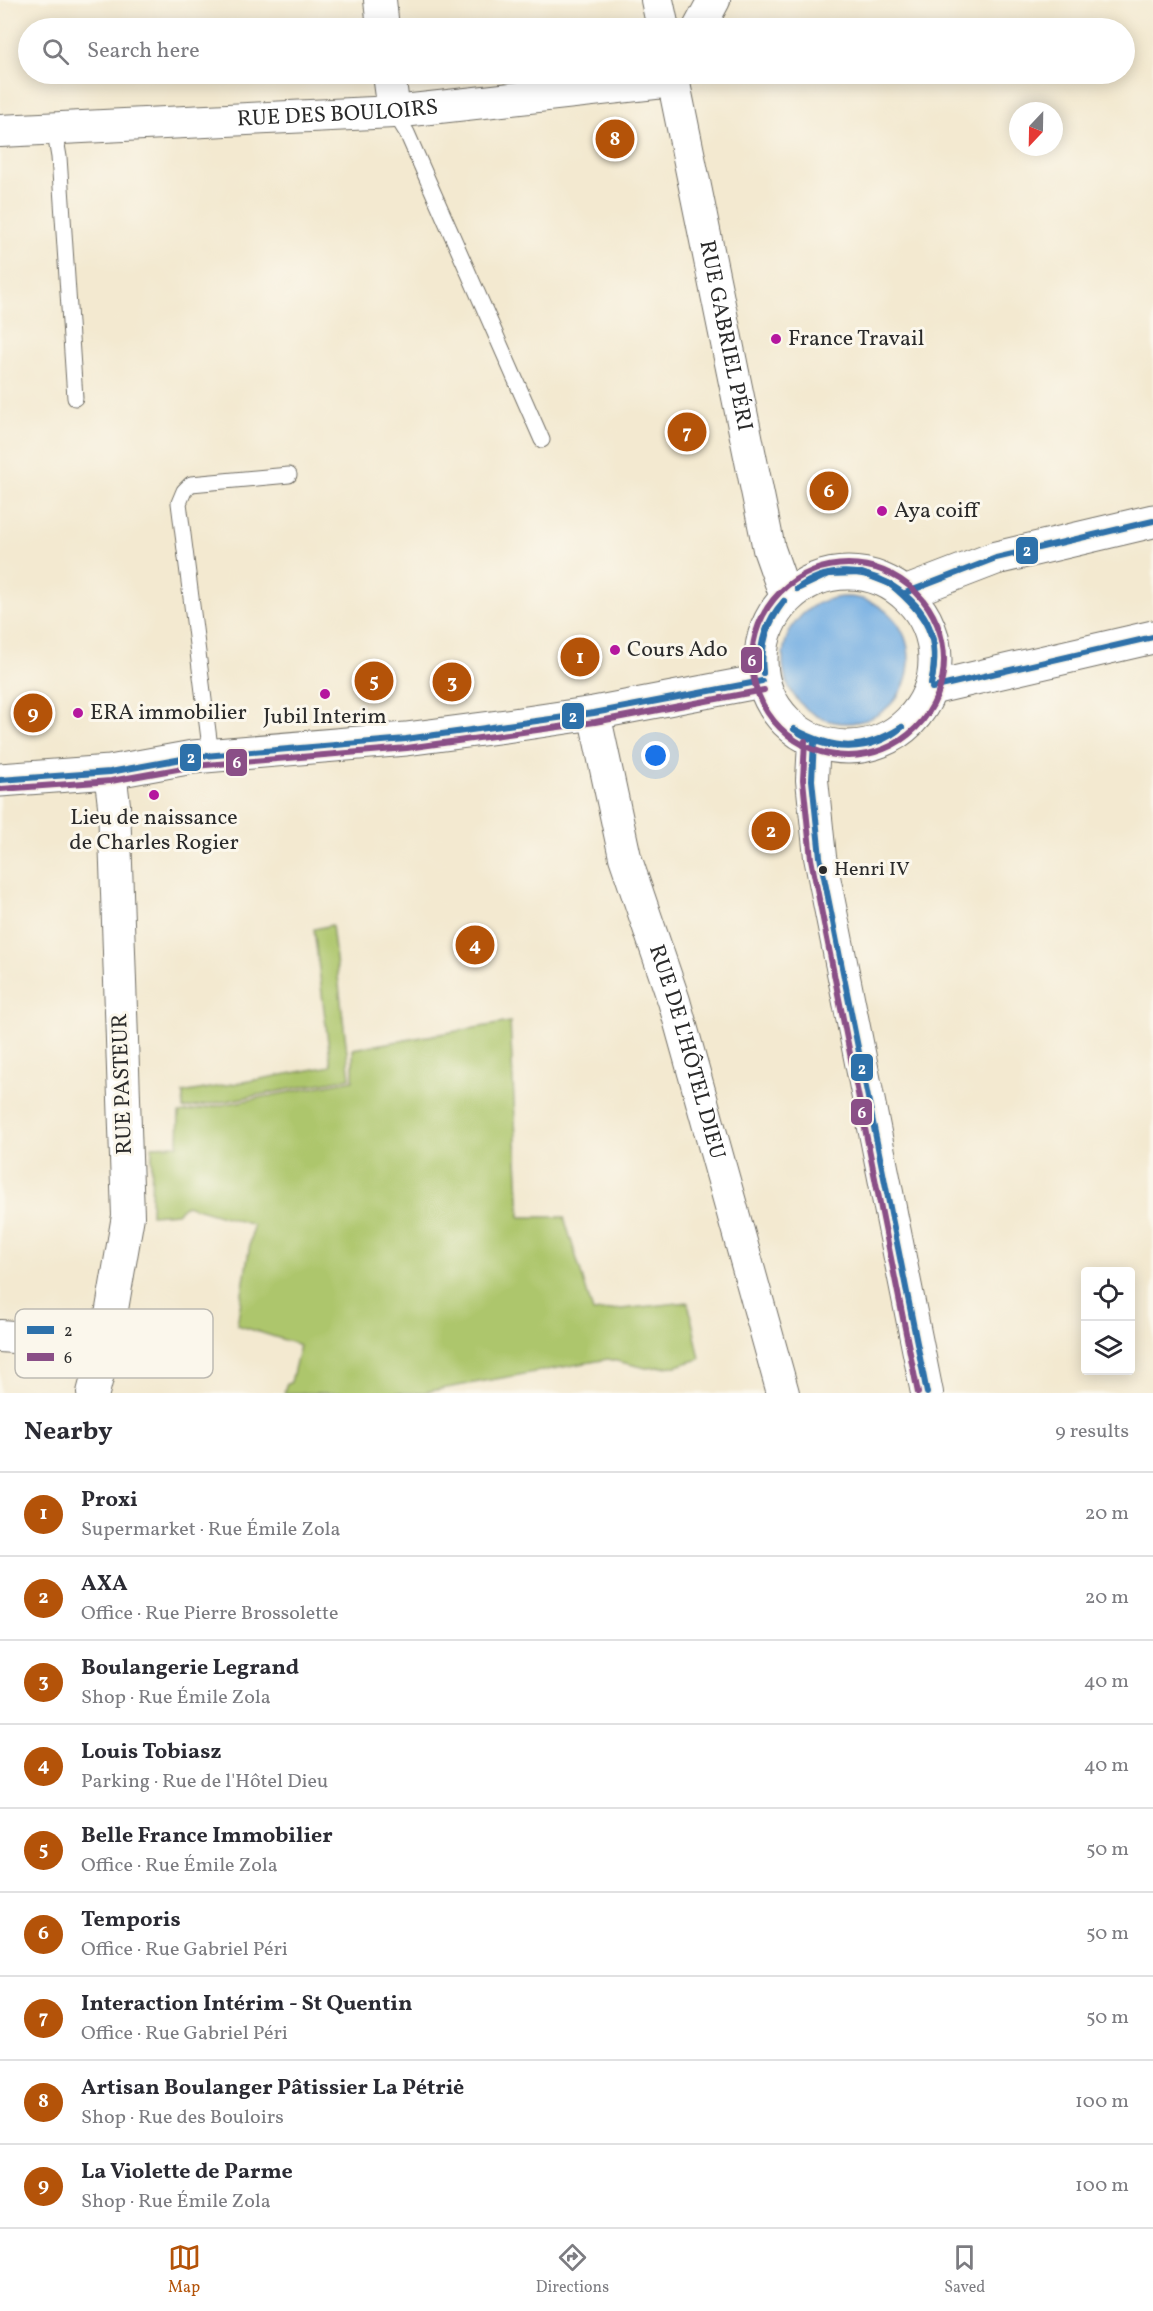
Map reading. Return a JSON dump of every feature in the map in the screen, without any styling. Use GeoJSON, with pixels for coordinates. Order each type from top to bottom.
{"type":"FeatureCollection","features":[{"type":"Feature","properties":{"kind":"street"},"geometry":{"type":"LineString","coordinates":[[380,0],[383,18]]}},
{"type":"Feature","properties":{"kind":"street"},"geometry":{"type":"LineString","coordinates":[[657,0],[661,18]]}},
{"type":"Feature","properties":{"kind":"street"},"geometry":{"type":"LineString","coordinates":[[704,18],[714,0]]}},
{"type":"Feature","properties":{"kind":"street"},"geometry":{"type":"LineString","coordinates":[[390,84],[394,112]]}},
{"type":"Feature","properties":{"kind":"street","name":"RUE DES BOULOIRS"},"geometry":{"type":"LineString","coordinates":[[0,131],[394,112],[612,84]]}},
{"type":"Feature","properties":{"kind":"street","name":"RUE GABRIEL PÉRI"},"geometry":{"type":"LineString","coordinates":[[676,84],[770,549],[786,597]]}},
{"type":"Feature","properties":{"kind":"street"},"geometry":{"type":"LineString","coordinates":[[905,593],[996,558],[1153,521]]}},
{"type":"Feature","properties":{"kind":"street"},"geometry":{"type":"LineString","coordinates":[[858,572],[883,579],[905,593],[922,613],[933,637],[936,662],[932,688],[918,713],[897,733],[871,745],[842,747],[814,741],[791,727],[773,706],[762,681],[760,651],[768,622],[786,597],[807,582],[832,573],[858,572]]}},
{"type":"Feature","properties":{"kind":"street"},"geometry":{"type":"LineString","coordinates":[[932,688],[1153,637]]}},
{"type":"Feature","properties":{"kind":"street"},"geometry":{"type":"LineString","coordinates":[[0,780],[110,772],[211,755],[406,739],[594,712],[762,681]]}},
{"type":"Feature","properties":{"kind":"street","name":"RUE DE L'HÔTEL DIEU"},"geometry":{"type":"LineString","coordinates":[[594,712],[625,857],[674,1001],[783,1393]]}},
{"type":"Feature","properties":{"kind":"street"},"geometry":{"type":"LineString","coordinates":[[814,741],[812,780],[820,856],[927,1393]]}},
{"type":"Feature","properties":{"kind":"street","name":"RUE PASTEUR"},"geometry":{"type":"LineString","coordinates":[[110,772],[114,805],[128,1216],[112,1309]]}},
{"type":"Feature","properties":{"kind":"street"},"geometry":{"type":"LineString","coordinates":[[0,1336],[15,1337]]}},
{"type":"Feature","properties":{"kind":"street","name":"RUE PASTEUR"},"geometry":{"type":"LineString","coordinates":[[93,1393],[97,1378]]}},
{"type":"Feature","properties":{"kind":"lane"},"geometry":{"type":"LineString","coordinates":[[394,112],[407,133],[542,440]]}},
{"type":"Feature","properties":{"kind":"lane"},"geometry":{"type":"LineString","coordinates":[[54,128],[59,157],[75,398]]}},
{"type":"Feature","properties":{"kind":"lane"},"geometry":{"type":"LineString","coordinates":[[211,755],[179,503],[190,484],[289,476]]}},
{"type":"Feature","properties":{"kind":"green space"},"geometry":{"type":"Polygon","coordinates":[[[332,925],[350,1078],[183,1109],[183,1093],[331,1066],[314,929],[332,925]]]}},
{"type":"Feature","properties":{"kind":"green space"},"geometry":{"type":"Polygon","coordinates":[[[510,1022],[520,1217],[564,1217],[593,1312],[688,1302],[700,1359],[676,1366],[646,1368],[608,1359],[419,1393],[284,1393],[286,1385],[291,1382],[300,1345],[237,1325],[253,1225],[186,1205],[177,1213],[151,1215],[152,1146],[178,1145],[179,1113],[353,1080],[353,1049],[510,1022]]]}},
{"type":"Feature","properties":{"kind":"water"},"geometry":{"type":"Polygon","coordinates":[[[846,597],[870,602],[890,616],[904,636],[909,660],[904,684],[890,704],[870,718],[846,723],[822,718],[802,704],[788,684],[783,660],[788,636],[802,616],[822,602],[846,597]]]}},
{"type":"Feature","properties":{"kind":"transit line","name":"2"},"geometry":{"type":"LineString","coordinates":[[905,593],[996,558],[1153,521]]}},
{"type":"Feature","properties":{"kind":"transit line","name":"6"},"geometry":{"type":"LineString","coordinates":[[839,564],[857,564],[885,571],[916,592],[937,623],[944,660],[937,697],[916,728],[885,749],[857,756],[839,756],[803,745],[774,721],[763,705],[756,688],[752,669],[752,651],[763,615],[787,586],[803,575],[820,568],[839,564]]}},
{"type":"Feature","properties":{"kind":"transit line","name":"2"},"geometry":{"type":"LineString","coordinates":[[797,589],[819,577],[843,572],[867,575],[890,584]]}},
{"type":"Feature","properties":{"kind":"transit line","name":"2"},"geometry":{"type":"LineString","coordinates":[[797,589],[829,574],[862,573],[890,584]]}},
{"type":"Feature","properties":{"kind":"transit line","name":"2"},"geometry":{"type":"LineString","coordinates":[[891,585],[915,604],[929,627],[934,653],[931,684]]}},
{"type":"Feature","properties":{"kind":"transit line","name":"2"},"geometry":{"type":"LineString","coordinates":[[891,585],[913,606],[928,628],[934,653],[931,684]]}},
{"type":"Feature","properties":{"kind":"transit line","name":"2"},"geometry":{"type":"LineString","coordinates":[[763,673],[761,654],[764,634],[784,601]]}},
{"type":"Feature","properties":{"kind":"transit line","name":"2"},"geometry":{"type":"LineString","coordinates":[[763,673],[766,635],[784,601]]}},
{"type":"Feature","properties":{"kind":"transit line","name":"2"},"geometry":{"type":"LineString","coordinates":[[932,688],[1153,637]]}},
{"type":"Feature","properties":{"kind":"transit line","name":"2"},"geometry":{"type":"LineString","coordinates":[[0,780],[110,772],[193,757],[406,739],[594,713],[762,681]]}},
{"type":"Feature","properties":{"kind":"transit line","name":"6"},"geometry":{"type":"LineString","coordinates":[[1,789],[111,781],[194,766],[407,748],[595,722],[764,690]]}},
{"type":"Feature","properties":{"kind":"transit line","name":"2"},"geometry":{"type":"LineString","coordinates":[[794,729],[823,741],[848,746],[874,741],[902,727]]}},
{"type":"Feature","properties":{"kind":"transit line","name":"2"},"geometry":{"type":"LineString","coordinates":[[794,729],[820,742],[849,747],[877,742],[902,727]]}},
{"type":"Feature","properties":{"kind":"transit line","name":"6"},"geometry":{"type":"LineString","coordinates":[[805,741],[803,780],[811,859],[918,1393]]}},
{"type":"Feature","properties":{"kind":"transit line","name":"2"},"geometry":{"type":"LineString","coordinates":[[814,741],[812,780],[820,857],[927,1393]]}},
{"type":"Feature","properties":{"kind":"place","name":"Artisan Boulanger Pâtissier La Pétriė"},"geometry":{"type":"Point","coordinates":[615,139]}},
{"type":"Feature","properties":{"kind":"place","name":"France Travail"},"geometry":{"type":"Point","coordinates":[776,339]}},
{"type":"Feature","properties":{"kind":"place","name":"Interaction Intérim - St Quentin"},"geometry":{"type":"Point","coordinates":[687,432]}},
{"type":"Feature","properties":{"kind":"place","name":"Temporis"},"geometry":{"type":"Point","coordinates":[829,491]}},
{"type":"Feature","properties":{"kind":"place","name":"Aya coiff"},"geometry":{"type":"Point","coordinates":[882,511]}},
{"type":"Feature","properties":{"kind":"place","name":"Cours Ado"},"geometry":{"type":"Point","coordinates":[615,650]}},
{"type":"Feature","properties":{"kind":"place","name":"Proxi"},"geometry":{"type":"Point","coordinates":[580,657]}},
{"type":"Feature","properties":{"kind":"place","name":"Belle France Immobilier"},"geometry":{"type":"Point","coordinates":[374,681]}},
{"type":"Feature","properties":{"kind":"place","name":"Boulangerie Legrand"},"geometry":{"type":"Point","coordinates":[452,682]}},
{"type":"Feature","properties":{"kind":"place","name":"Jubil Interim"},"geometry":{"type":"Point","coordinates":[325,694]}},
{"type":"Feature","properties":{"kind":"place","name":"La Violette de Parme"},"geometry":{"type":"Point","coordinates":[33,713]}},
{"type":"Feature","properties":{"kind":"place","name":"ERA immobilier"},"geometry":{"type":"Point","coordinates":[78,713]}},
{"type":"Feature","properties":{"kind":"place","name":"Lieu de naissance de Charles Rogier"},"geometry":{"type":"Point","coordinates":[154,795]}},
{"type":"Feature","properties":{"kind":"place","name":"AXA"},"geometry":{"type":"Point","coordinates":[771,831]}},
{"type":"Feature","properties":{"kind":"place","name":"Henri IV"},"geometry":{"type":"Point","coordinates":[823,870]}},
{"type":"Feature","properties":{"kind":"place","name":"Louis Tobiasz"},"geometry":{"type":"Point","coordinates":[475,945]}}]}
